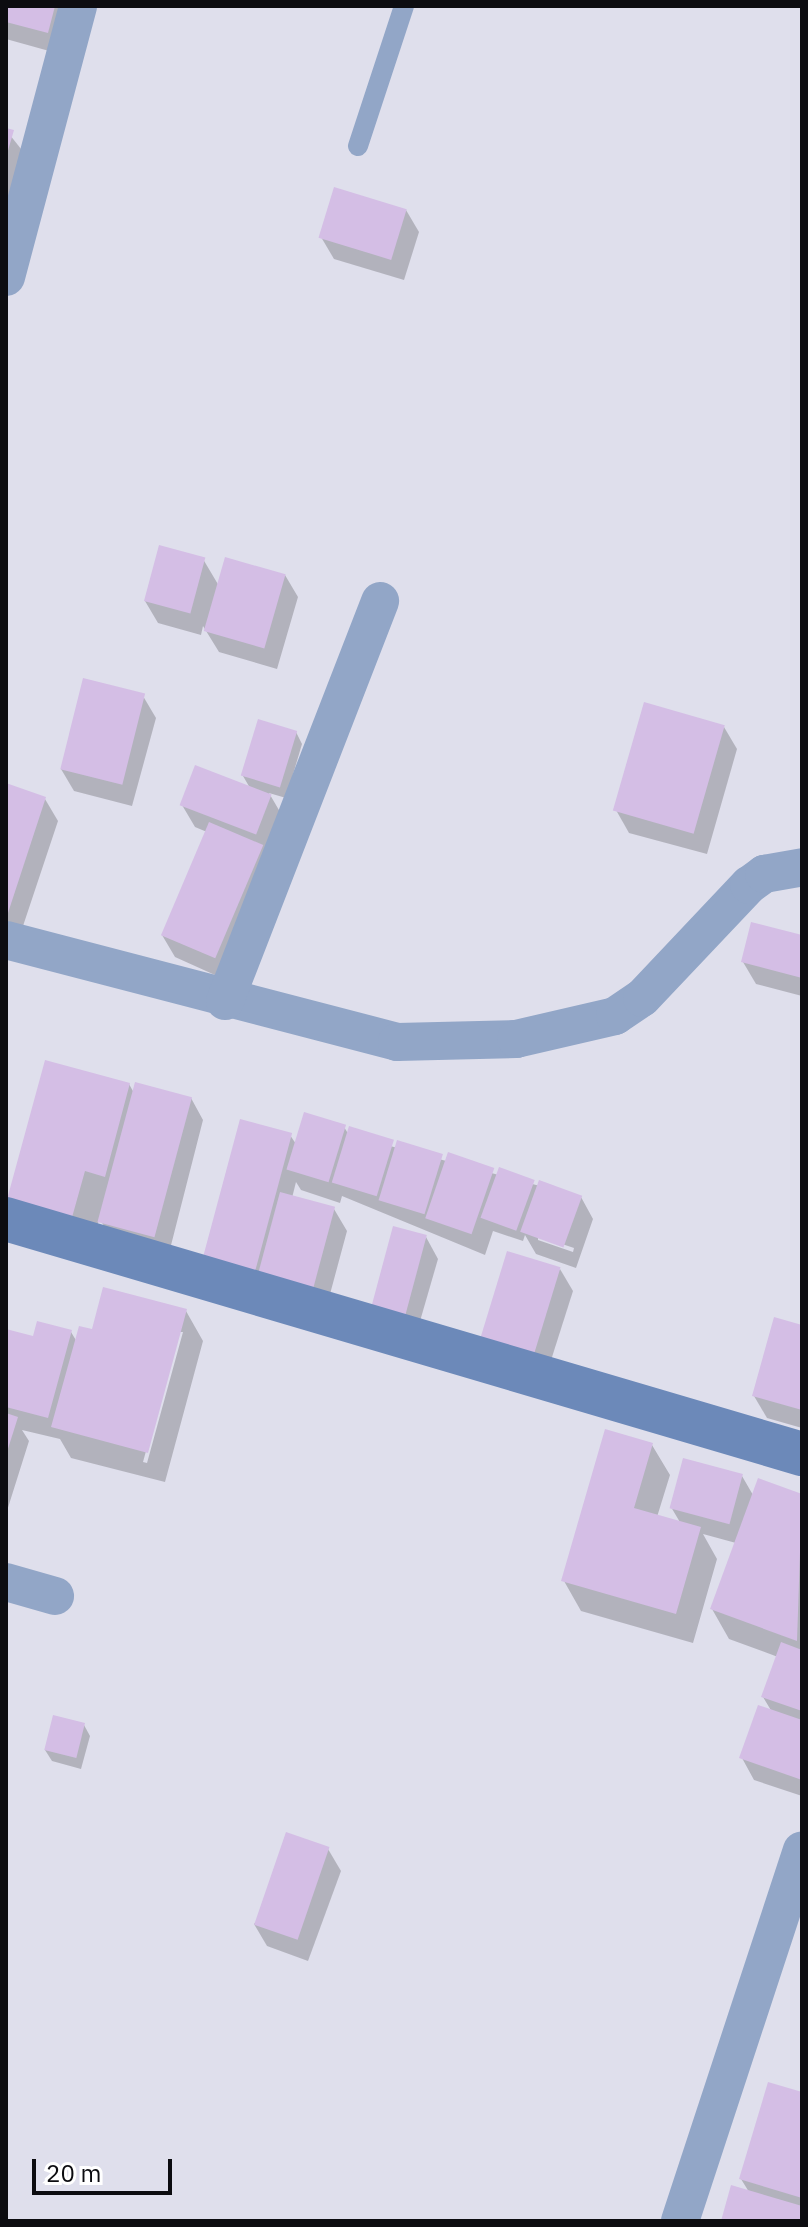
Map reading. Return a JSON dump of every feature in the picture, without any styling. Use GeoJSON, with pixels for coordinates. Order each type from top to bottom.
{"type":"FeatureCollection","features":[{"type":"Feature","properties":{"kind":"street"},"geometry":{"type":"LineString","coordinates":[[6,277],[78,6]]}},
{"type":"Feature","properties":{"kind":"street"},"geometry":{"type":"LineString","coordinates":[[225,1001],[380,601]]}},
{"type":"Feature","properties":{"kind":"street"},"geometry":{"type":"LineString","coordinates":[[6,940],[225,1001],[397,1042],[450,1045],[564,1030],[615,1016],[642,998],[749,885],[802,867]]}},
{"type":"Feature","properties":{"kind":"street"},"geometry":{"type":"LineString","coordinates":[[6,1219],[802,1454]]}},
{"type":"Feature","properties":{"kind":"street"},"geometry":{"type":"LineString","coordinates":[[6,1582],[55,1596]]}},
{"type":"Feature","properties":{"kind":"street"},"geometry":{"type":"LineString","coordinates":[[680,2221],[802,1851]]}},
{"type":"Feature","properties":{"kind":"lane"},"geometry":{"type":"LineString","coordinates":[[358,146],[404,6]]}},
{"type":"Feature","properties":{"kind":"building"},"geometry":{"type":"Polygon","coordinates":[[[6,6],[55,6],[48,33],[6,22],[6,6]]]}},
{"type":"Feature","properties":{"kind":"building"},"geometry":{"type":"Polygon","coordinates":[[[6,128],[14,130],[7,154],[6,154],[6,128]]]}},
{"type":"Feature","properties":{"kind":"building"},"geometry":{"type":"Polygon","coordinates":[[[334,187],[407,209],[391,260],[319,238],[334,187]]]}},
{"type":"Feature","properties":{"kind":"building"},"geometry":{"type":"Polygon","coordinates":[[[159,545],[205,557],[190,613],[144,601],[159,545]]]}},
{"type":"Feature","properties":{"kind":"building"},"geometry":{"type":"Polygon","coordinates":[[[225,557],[286,574],[264,648],[204,631],[225,557]]]}},
{"type":"Feature","properties":{"kind":"building"},"geometry":{"type":"Polygon","coordinates":[[[83,678],[145,693],[122,785],[60,769],[83,678]]]}},
{"type":"Feature","properties":{"kind":"building"},"geometry":{"type":"Polygon","coordinates":[[[644,702],[725,725],[694,834],[613,811],[644,702]]]}},
{"type":"Feature","properties":{"kind":"building"},"geometry":{"type":"Polygon","coordinates":[[[258,719],[297,731],[280,787],[241,775],[258,719]]]}},
{"type":"Feature","properties":{"kind":"building"},"geometry":{"type":"Polygon","coordinates":[[[195,765],[272,794],[256,835],[180,805],[195,765]]]}},
{"type":"Feature","properties":{"kind":"building"},"geometry":{"type":"Polygon","coordinates":[[[6,783],[46,797],[7,916],[6,916],[6,783]]]}},
{"type":"Feature","properties":{"kind":"building"},"geometry":{"type":"Polygon","coordinates":[[[209,822],[263,845],[215,958],[161,935],[209,822]]]}},
{"type":"Feature","properties":{"kind":"building"},"geometry":{"type":"Polygon","coordinates":[[[751,922],[802,935],[802,978],[741,962],[751,922]]]}},
{"type":"Feature","properties":{"kind":"building"},"geometry":{"type":"Polygon","coordinates":[[[45,1060],[130,1083],[105,1177],[85,1171],[71,1221],[6,1203],[45,1060]]]}},
{"type":"Feature","properties":{"kind":"building"},"geometry":{"type":"Polygon","coordinates":[[[135,1082],[192,1097],[154,1237],[97,1222],[135,1082]]]}},
{"type":"Feature","properties":{"kind":"building"},"geometry":{"type":"Polygon","coordinates":[[[304,1112],[346,1125],[329,1182],[286,1169],[304,1112]]]}},
{"type":"Feature","properties":{"kind":"building"},"geometry":{"type":"Polygon","coordinates":[[[240,1119],[292,1133],[253,1278],[201,1264],[240,1119]]]}},
{"type":"Feature","properties":{"kind":"building"},"geometry":{"type":"Polygon","coordinates":[[[349,1126],[394,1140],[377,1196],[332,1182],[349,1126]]]}},
{"type":"Feature","properties":{"kind":"building"},"geometry":{"type":"Polygon","coordinates":[[[397,1140],[443,1154],[424,1214],[379,1200],[397,1140]]]}},
{"type":"Feature","properties":{"kind":"building"},"geometry":{"type":"Polygon","coordinates":[[[448,1152],[494,1168],[472,1234],[425,1218],[448,1152]]]}},
{"type":"Feature","properties":{"kind":"building"},"geometry":{"type":"Polygon","coordinates":[[[499,1167],[535,1180],[516,1231],[481,1218],[499,1167]]]}},
{"type":"Feature","properties":{"kind":"building"},"geometry":{"type":"Polygon","coordinates":[[[539,1180],[582,1196],[563,1247],[520,1232],[539,1180]]]}},
{"type":"Feature","properties":{"kind":"building"},"geometry":{"type":"Polygon","coordinates":[[[280,1192],[335,1207],[313,1288],[258,1273],[280,1192]]]}},
{"type":"Feature","properties":{"kind":"building"},"geometry":{"type":"Polygon","coordinates":[[[393,1226],[427,1235],[405,1315],[372,1306],[393,1226]]]}},
{"type":"Feature","properties":{"kind":"building"},"geometry":{"type":"Polygon","coordinates":[[[507,1251],[561,1267],[534,1355],[480,1339],[507,1251]]]}},
{"type":"Feature","properties":{"kind":"building"},"geometry":{"type":"Polygon","coordinates":[[[103,1287],[187,1309],[148,1453],[51,1427],[79,1326],[92,1329],[103,1287]]]}},
{"type":"Feature","properties":{"kind":"building"},"geometry":{"type":"Polygon","coordinates":[[[774,1317],[802,1325],[802,1410],[752,1396],[774,1317]]]}},
{"type":"Feature","properties":{"kind":"building"},"geometry":{"type":"Polygon","coordinates":[[[37,1321],[72,1330],[48,1418],[6,1407],[6,1329],[33,1336],[37,1321]]]}},
{"type":"Feature","properties":{"kind":"building"},"geometry":{"type":"Polygon","coordinates":[[[6,1413],[18,1417],[7,1452],[6,1452],[6,1413]]]}},
{"type":"Feature","properties":{"kind":"building"},"geometry":{"type":"Polygon","coordinates":[[[605,1429],[653,1443],[634,1508],[701,1527],[676,1614],[561,1581],[605,1429]]]}},
{"type":"Feature","properties":{"kind":"building"},"geometry":{"type":"Polygon","coordinates":[[[683,1458],[743,1474],[729,1524],[670,1508],[683,1458]]]}},
{"type":"Feature","properties":{"kind":"building"},"geometry":{"type":"Polygon","coordinates":[[[758,1478],[802,1494],[797,1641],[710,1609],[758,1478]]]}},
{"type":"Feature","properties":{"kind":"building"},"geometry":{"type":"Polygon","coordinates":[[[781,1642],[802,1650],[802,1711],[761,1697],[781,1642]]]}},
{"type":"Feature","properties":{"kind":"building"},"geometry":{"type":"Polygon","coordinates":[[[758,1705],[802,1720],[802,1780],[739,1758],[758,1705]]]}},
{"type":"Feature","properties":{"kind":"building"},"geometry":{"type":"Polygon","coordinates":[[[53,1715],[85,1723],[76,1758],[44,1750],[53,1715]]]}},
{"type":"Feature","properties":{"kind":"building"},"geometry":{"type":"Polygon","coordinates":[[[286,1832],[329,1847],[298,1940],[254,1925],[286,1832]]]}},
{"type":"Feature","properties":{"kind":"building"},"geometry":{"type":"Polygon","coordinates":[[[768,2082],[802,2092],[802,2198],[739,2179],[768,2082]]]}},
{"type":"Feature","properties":{"kind":"building"},"geometry":{"type":"Polygon","coordinates":[[[731,2185],[802,2206],[802,2221],[721,2221],[731,2185]]]}}]}
